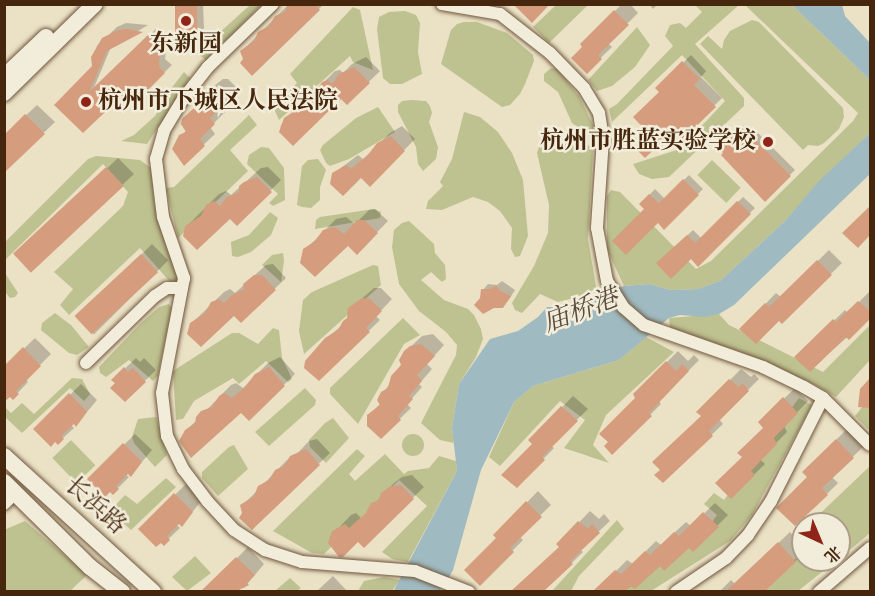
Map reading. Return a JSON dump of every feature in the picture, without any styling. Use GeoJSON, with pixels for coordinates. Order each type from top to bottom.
{"type":"FeatureCollection","features":[{"type":"Feature","properties":{"kind":"main road"},"geometry":{"type":"LineString","coordinates":[[4,77],[79,4]]}},
{"type":"Feature","properties":{"kind":"main road"},"geometry":{"type":"LineString","coordinates":[[4,93],[95,4]]}},
{"type":"Feature","properties":{"kind":"main road","name":"长浜路"},"geometry":{"type":"LineString","coordinates":[[4,456],[153,591]]}},
{"type":"Feature","properties":{"kind":"main road","name":"长浜路"},"geometry":{"type":"LineString","coordinates":[[8,493],[90,567],[122,591]]}},
{"type":"Feature","properties":{"kind":"street"},"geometry":{"type":"LineString","coordinates":[[273,4],[208,67],[183,99],[164,131],[156,159],[163,217],[184,278],[162,393],[167,436],[183,470],[234,530],[266,550],[302,562],[415,571],[469,591]]}},
{"type":"Feature","properties":{"kind":"street"},"geometry":{"type":"LineString","coordinates":[[442,4],[500,14],[550,53],[584,88],[595,106],[599,113],[603,139],[597,228],[604,271],[623,307],[644,325],[763,367],[823,398],[870,445]]}},
{"type":"Feature","properties":{"kind":"street"},"geometry":{"type":"LineString","coordinates":[[86,363],[155,296],[167,288],[182,288]]}},
{"type":"Feature","properties":{"kind":"street"},"geometry":{"type":"LineString","coordinates":[[676,591],[726,558],[748,535],[771,501],[823,398]]}},
{"type":"Feature","properties":{"kind":"street"},"geometry":{"type":"LineString","coordinates":[[819,591],[870,548]]}},
{"type":"Feature","properties":{"kind":"green space"},"geometry":{"type":"Polygon","coordinates":[[[250,5],[261,5],[206,60],[197,53],[250,5]]]}},
{"type":"Feature","properties":{"kind":"green space"},"geometry":{"type":"Polygon","coordinates":[[[556,5],[588,5],[549,43],[533,27],[556,5]]]}},
{"type":"Feature","properties":{"kind":"green space"},"geometry":{"type":"Polygon","coordinates":[[[695,5],[739,5],[695,44],[744,98],[744,106],[669,177],[652,179],[639,174],[633,164],[680,149],[725,101],[682,55],[612,122],[609,109],[617,104],[673,46],[665,36],[670,25],[680,23],[686,28],[702,12],[695,5]]]}},
{"type":"Feature","properties":{"kind":"green space"},"geometry":{"type":"Polygon","coordinates":[[[745,5],[792,5],[870,80],[870,133],[820,181],[785,221],[720,281],[698,289],[671,290],[649,284],[624,286],[607,249],[607,196],[611,190],[620,192],[696,269],[711,261],[853,121],[858,113],[745,5]]]}},
{"type":"Feature","properties":{"kind":"green space"},"geometry":{"type":"Polygon","coordinates":[[[353,7],[360,10],[373,70],[353,62],[350,56],[279,120],[275,111],[277,104],[297,83],[290,74],[353,7]]]}},
{"type":"Feature","properties":{"kind":"green space"},"geometry":{"type":"Polygon","coordinates":[[[405,11],[416,15],[420,23],[418,52],[422,74],[402,84],[390,84],[383,78],[377,29],[379,17],[389,12],[405,11]]]}},
{"type":"Feature","properties":{"kind":"green space"},"geometry":{"type":"Polygon","coordinates":[[[752,20],[759,22],[843,108],[844,117],[839,129],[824,143],[818,146],[808,145],[803,150],[700,44],[708,36],[722,49],[724,40],[730,31],[752,20]]]}},
{"type":"Feature","properties":{"kind":"green space"},"geometry":{"type":"Polygon","coordinates":[[[477,22],[507,33],[533,55],[534,61],[525,84],[510,105],[502,107],[441,64],[451,30],[457,24],[477,22]]]}},
{"type":"Feature","properties":{"kind":"green space"},"geometry":{"type":"Polygon","coordinates":[[[637,27],[650,45],[635,67],[612,86],[597,91],[588,80],[637,27]]]}},
{"type":"Feature","properties":{"kind":"green space"},"geometry":{"type":"Polygon","coordinates":[[[551,68],[557,69],[579,96],[593,125],[593,132],[584,131],[572,123],[558,92],[544,81],[544,74],[551,68]]]}},
{"type":"Feature","properties":{"kind":"green space"},"geometry":{"type":"Polygon","coordinates":[[[184,72],[190,78],[147,144],[121,141],[134,135],[156,115],[159,104],[184,72]]]}},
{"type":"Feature","properties":{"kind":"green space"},"geometry":{"type":"Polygon","coordinates":[[[402,101],[426,101],[430,106],[432,113],[429,122],[438,147],[436,159],[423,171],[418,164],[416,147],[398,112],[398,105],[402,101]]]}},
{"type":"Feature","properties":{"kind":"green space"},"geometry":{"type":"Polygon","coordinates":[[[378,107],[395,132],[349,159],[330,166],[326,163],[320,150],[323,145],[356,118],[378,107]]]}},
{"type":"Feature","properties":{"kind":"green space"},"geometry":{"type":"Polygon","coordinates":[[[464,112],[480,117],[498,132],[512,153],[523,180],[528,236],[520,256],[515,257],[511,249],[512,228],[500,211],[488,202],[473,197],[442,210],[426,209],[428,201],[443,186],[440,182],[452,159],[464,112]]]}},
{"type":"Feature","properties":{"kind":"green space"},"geometry":{"type":"Polygon","coordinates":[[[249,115],[257,125],[230,150],[248,171],[178,238],[166,188],[174,187],[249,115]]]}},
{"type":"Feature","properties":{"kind":"green space"},"geometry":{"type":"Polygon","coordinates":[[[560,137],[590,146],[593,151],[588,239],[597,292],[558,302],[540,294],[522,313],[515,310],[512,303],[534,266],[548,233],[549,205],[537,153],[539,147],[560,137]]]}},
{"type":"Feature","properties":{"kind":"green space"},"geometry":{"type":"Polygon","coordinates":[[[261,147],[269,148],[284,168],[285,200],[273,206],[269,203],[278,194],[247,164],[249,155],[261,147]]]}},
{"type":"Feature","properties":{"kind":"green space"},"geometry":{"type":"Polygon","coordinates":[[[96,156],[140,160],[151,168],[155,208],[179,279],[172,284],[140,248],[69,315],[60,305],[73,289],[54,272],[123,206],[128,192],[103,164],[5,260],[5,242],[88,159],[96,156]]]}},
{"type":"Feature","properties":{"kind":"green space"},"geometry":{"type":"Polygon","coordinates":[[[318,159],[326,170],[320,187],[320,200],[311,208],[302,207],[297,205],[302,166],[308,160],[318,159]]]}},
{"type":"Feature","properties":{"kind":"green space"},"geometry":{"type":"Polygon","coordinates":[[[712,160],[741,188],[726,203],[697,175],[712,160]]]}},
{"type":"Feature","properties":{"kind":"green space"},"geometry":{"type":"Polygon","coordinates":[[[374,209],[381,212],[380,218],[315,229],[316,220],[320,217],[374,209]]]}},
{"type":"Feature","properties":{"kind":"green space"},"geometry":{"type":"Polygon","coordinates":[[[270,212],[278,218],[271,235],[251,252],[238,257],[232,256],[231,242],[249,235],[270,212]]]}},
{"type":"Feature","properties":{"kind":"green space"},"geometry":{"type":"Polygon","coordinates":[[[409,221],[434,244],[435,253],[445,265],[446,279],[442,282],[431,272],[421,280],[444,300],[468,309],[481,329],[483,339],[476,357],[459,384],[452,428],[454,443],[440,440],[421,423],[456,355],[457,345],[446,332],[419,311],[399,284],[392,247],[394,230],[402,223],[409,221]]]}},
{"type":"Feature","properties":{"kind":"green space"},"geometry":{"type":"Polygon","coordinates":[[[283,253],[281,282],[262,265],[272,255],[283,253]]]}},
{"type":"Feature","properties":{"kind":"green space"},"geometry":{"type":"Polygon","coordinates":[[[373,265],[378,266],[381,285],[304,354],[299,331],[303,300],[312,292],[373,265]]]}},
{"type":"Feature","properties":{"kind":"green space"},"geometry":{"type":"Polygon","coordinates":[[[5,273],[18,293],[15,297],[10,298],[5,292],[5,273]]]}},
{"type":"Feature","properties":{"kind":"green space"},"geometry":{"type":"Polygon","coordinates":[[[169,304],[172,308],[158,375],[153,381],[129,360],[106,377],[100,373],[99,367],[141,323],[159,307],[169,304]]]}},
{"type":"Feature","properties":{"kind":"green space"},"geometry":{"type":"Polygon","coordinates":[[[55,313],[71,325],[89,347],[77,355],[69,353],[41,330],[42,323],[55,313]]]}},
{"type":"Feature","properties":{"kind":"green space"},"geometry":{"type":"Polygon","coordinates":[[[719,314],[729,325],[823,372],[870,325],[870,360],[836,397],[813,384],[670,327],[669,318],[719,314]]]}},
{"type":"Feature","properties":{"kind":"green space"},"geometry":{"type":"Polygon","coordinates":[[[403,318],[420,335],[404,344],[358,424],[330,394],[330,388],[403,318]]]}},
{"type":"Feature","properties":{"kind":"green space"},"geometry":{"type":"Polygon","coordinates":[[[273,328],[279,330],[282,358],[292,379],[288,382],[266,361],[239,384],[233,378],[194,401],[183,419],[176,420],[173,371],[232,333],[239,333],[258,344],[273,328]]]}},
{"type":"Feature","properties":{"kind":"green space"},"geometry":{"type":"Polygon","coordinates":[[[646,337],[674,352],[606,415],[593,445],[609,463],[564,448],[585,420],[560,401],[500,466],[489,457],[514,402],[533,386],[619,360],[646,337]]]}},
{"type":"Feature","properties":{"kind":"green space"},"geometry":{"type":"Polygon","coordinates":[[[72,378],[82,379],[90,394],[84,401],[70,388],[22,433],[5,417],[5,407],[11,413],[22,403],[34,414],[72,378]]]}},
{"type":"Feature","properties":{"kind":"green space"},"geometry":{"type":"Polygon","coordinates":[[[305,388],[316,400],[315,405],[269,446],[255,432],[305,388]]]}},
{"type":"Feature","properties":{"kind":"green space"},"geometry":{"type":"Polygon","coordinates":[[[870,397],[870,431],[855,416],[870,397]]]}},
{"type":"Feature","properties":{"kind":"green space"},"geometry":{"type":"Polygon","coordinates":[[[799,398],[812,405],[752,515],[730,541],[651,591],[614,592],[708,528],[717,515],[704,504],[714,493],[724,500],[799,398]]]}},
{"type":"Feature","properties":{"kind":"green space"},"geometry":{"type":"Polygon","coordinates":[[[156,417],[167,455],[155,467],[134,443],[132,437],[138,419],[156,417]]]}},
{"type":"Feature","properties":{"kind":"green space"},"geometry":{"type":"Polygon","coordinates":[[[333,418],[349,438],[326,463],[310,447],[309,440],[333,418]]]}},
{"type":"Feature","properties":{"kind":"green space"},"geometry":{"type":"Polygon","coordinates":[[[413,434],[421,437],[424,445],[421,453],[413,456],[405,453],[402,445],[405,437],[413,434]]]}},
{"type":"Feature","properties":{"kind":"green space"},"geometry":{"type":"Polygon","coordinates":[[[71,440],[95,465],[77,483],[52,458],[71,440]]]}},
{"type":"Feature","properties":{"kind":"green space"},"geometry":{"type":"Polygon","coordinates":[[[234,445],[248,469],[218,496],[202,478],[202,472],[234,445]]]}},
{"type":"Feature","properties":{"kind":"green space"},"geometry":{"type":"Polygon","coordinates":[[[357,449],[365,456],[349,474],[355,481],[385,454],[404,474],[408,471],[429,468],[439,456],[456,461],[457,471],[408,562],[392,559],[382,552],[427,506],[399,480],[324,554],[312,553],[273,531],[357,449]]]}},
{"type":"Feature","properties":{"kind":"green space"},"geometry":{"type":"Polygon","coordinates":[[[870,466],[870,533],[851,549],[851,512],[822,512],[870,466]]]}},
{"type":"Feature","properties":{"kind":"green space"},"geometry":{"type":"Polygon","coordinates":[[[166,478],[176,487],[131,530],[110,511],[125,495],[137,504],[166,478]]]}},
{"type":"Feature","properties":{"kind":"green space"},"geometry":{"type":"Polygon","coordinates":[[[617,520],[624,529],[579,576],[571,591],[552,591],[617,520]]]}},
{"type":"Feature","properties":{"kind":"green space"},"geometry":{"type":"Polygon","coordinates":[[[25,521],[87,575],[70,591],[5,591],[4,530],[25,521]]]}},
{"type":"Feature","properties":{"kind":"green space"},"geometry":{"type":"Polygon","coordinates":[[[195,556],[211,573],[187,591],[172,577],[195,556]]]}},
{"type":"Feature","properties":{"kind":"green space"},"geometry":{"type":"Polygon","coordinates":[[[791,563],[791,572],[822,572],[798,591],[757,592],[791,563]]]}},
{"type":"Feature","properties":{"kind":"green space"},"geometry":{"type":"Polygon","coordinates":[[[384,577],[400,580],[392,591],[358,591],[364,581],[384,577]]]}},
{"type":"Feature","properties":{"kind":"green space"},"geometry":{"type":"Polygon","coordinates":[[[290,578],[301,588],[297,591],[275,591],[290,578]]]}},
{"type":"Feature","properties":{"kind":"water"},"geometry":{"type":"Polygon","coordinates":[[[792,5],[842,5],[845,16],[870,43],[870,80],[792,5]]]}},
{"type":"Feature","properties":{"kind":"water","name":"庙桥港"},"geometry":{"type":"Polygon","coordinates":[[[870,133],[870,174],[734,305],[719,314],[705,317],[680,315],[669,318],[619,360],[533,386],[514,402],[481,470],[453,570],[444,586],[439,591],[393,592],[457,471],[452,428],[459,384],[490,339],[518,331],[538,317],[547,307],[566,307],[624,286],[649,284],[671,290],[698,289],[720,281],[785,221],[819,181],[870,133]]]}},
{"type":"Feature","properties":{"kind":"building","name":"东新园"},"geometry":{"type":"Polygon","coordinates":[[[175,4],[197,4],[197,36],[175,36],[175,4]]]}},
{"type":"Feature","properties":{"kind":"building"},"geometry":{"type":"Polygon","coordinates":[[[288,4],[315,4],[320,10],[252,76],[240,63],[243,59],[240,51],[254,41],[258,32],[269,26],[275,16],[285,12],[288,4]]]}},
{"type":"Feature","properties":{"kind":"building"},"geometry":{"type":"Polygon","coordinates":[[[513,4],[550,4],[532,23],[513,4]]]}},
{"type":"Feature","properties":{"kind":"building"},"geometry":{"type":"Polygon","coordinates":[[[614,10],[629,25],[598,55],[602,59],[587,74],[571,58],[582,47],[580,44],[614,10]]]}},
{"type":"Feature","properties":{"kind":"building"},"geometry":{"type":"Polygon","coordinates":[[[118,30],[143,32],[107,51],[89,92],[148,35],[160,52],[159,67],[165,73],[135,103],[129,97],[119,99],[83,133],[54,105],[92,66],[91,57],[102,38],[118,30]]]}},
{"type":"Feature","properties":{"kind":"building"},"geometry":{"type":"Polygon","coordinates":[[[682,61],[700,79],[694,85],[716,107],[681,141],[672,132],[645,158],[635,148],[649,134],[633,117],[659,92],[655,88],[682,61]]]}},
{"type":"Feature","properties":{"kind":"building"},"geometry":{"type":"Polygon","coordinates":[[[354,67],[370,83],[347,105],[341,99],[293,146],[279,132],[284,118],[296,110],[302,100],[314,93],[322,82],[328,80],[332,84],[339,74],[354,67]]]}},
{"type":"Feature","properties":{"kind":"building"},"geometry":{"type":"Polygon","coordinates":[[[211,89],[217,89],[228,101],[210,118],[215,124],[200,139],[205,146],[184,166],[172,149],[179,135],[186,132],[181,124],[182,119],[194,108],[198,97],[211,89]]]}},
{"type":"Feature","properties":{"kind":"building"},"geometry":{"type":"Polygon","coordinates":[[[25,114],[45,134],[4,173],[4,135],[25,114]]]}},
{"type":"Feature","properties":{"kind":"building"},"geometry":{"type":"Polygon","coordinates":[[[737,129],[743,134],[746,131],[791,176],[765,202],[721,155],[723,153],[719,148],[737,129]]]}},
{"type":"Feature","properties":{"kind":"building"},"geometry":{"type":"Polygon","coordinates":[[[391,136],[405,151],[370,187],[361,178],[343,196],[330,184],[332,173],[346,165],[351,169],[368,155],[377,143],[391,136]]]}},
{"type":"Feature","properties":{"kind":"building"},"geometry":{"type":"Polygon","coordinates":[[[106,167],[124,186],[31,273],[13,254],[106,167]]]}},
{"type":"Feature","properties":{"kind":"building"},"geometry":{"type":"Polygon","coordinates":[[[257,177],[272,192],[237,226],[230,219],[197,250],[183,236],[185,226],[201,216],[206,205],[214,201],[220,206],[227,197],[239,192],[239,186],[244,182],[257,177]]]}},
{"type":"Feature","properties":{"kind":"building"},"geometry":{"type":"Polygon","coordinates":[[[683,179],[699,195],[664,230],[658,223],[626,255],[612,241],[644,209],[639,204],[649,194],[659,203],[683,179]]]}},
{"type":"Feature","properties":{"kind":"building"},"geometry":{"type":"Polygon","coordinates":[[[737,201],[751,214],[698,267],[691,259],[671,279],[656,263],[687,235],[695,243],[737,201]]]}},
{"type":"Feature","properties":{"kind":"building"},"geometry":{"type":"Polygon","coordinates":[[[870,206],[870,235],[858,248],[842,233],[870,206]]]}},
{"type":"Feature","properties":{"kind":"building"},"geometry":{"type":"Polygon","coordinates":[[[357,220],[364,220],[378,233],[357,255],[348,246],[315,277],[300,263],[303,249],[315,241],[323,230],[335,227],[344,234],[357,220]]]}},
{"type":"Feature","properties":{"kind":"building"},"geometry":{"type":"Polygon","coordinates":[[[141,254],[158,272],[91,334],[74,316],[141,254]]]}},
{"type":"Feature","properties":{"kind":"building"},"geometry":{"type":"Polygon","coordinates":[[[817,260],[832,275],[782,324],[779,321],[756,344],[739,329],[765,303],[769,307],[817,260]]]}},
{"type":"Feature","properties":{"kind":"building"},"geometry":{"type":"Polygon","coordinates":[[[254,275],[262,275],[276,290],[241,323],[234,316],[201,347],[187,334],[190,323],[205,313],[211,302],[219,299],[224,303],[232,295],[244,289],[243,284],[254,275]]]}},
{"type":"Feature","properties":{"kind":"building"},"geometry":{"type":"Polygon","coordinates":[[[496,285],[500,291],[511,296],[503,308],[494,308],[483,314],[474,305],[480,298],[481,289],[491,289],[496,285]]]}},
{"type":"Feature","properties":{"kind":"building"},"geometry":{"type":"Polygon","coordinates":[[[362,298],[370,299],[382,311],[366,328],[370,332],[319,381],[304,368],[305,361],[325,338],[338,330],[347,318],[348,308],[362,298]]]}},
{"type":"Feature","properties":{"kind":"building"},"geometry":{"type":"Polygon","coordinates":[[[858,301],[870,311],[870,319],[849,340],[846,337],[810,372],[794,357],[833,319],[836,322],[858,301]]]}},
{"type":"Feature","properties":{"kind":"building"},"geometry":{"type":"Polygon","coordinates":[[[421,344],[435,356],[417,375],[422,381],[409,396],[413,399],[398,416],[401,420],[381,439],[367,426],[367,415],[380,405],[377,400],[381,392],[388,388],[391,376],[401,365],[399,360],[404,351],[410,346],[421,344]]]}},
{"type":"Feature","properties":{"kind":"building"},"geometry":{"type":"Polygon","coordinates":[[[23,347],[41,366],[16,391],[19,394],[13,400],[10,397],[4,402],[4,366],[23,347]]]}},
{"type":"Feature","properties":{"kind":"building"},"geometry":{"type":"Polygon","coordinates":[[[666,361],[676,371],[682,364],[689,371],[649,413],[652,416],[612,455],[604,446],[608,442],[599,434],[635,398],[633,394],[666,361]]]}},
{"type":"Feature","properties":{"kind":"building"},"geometry":{"type":"Polygon","coordinates":[[[124,367],[128,372],[133,368],[146,382],[125,402],[110,388],[115,383],[111,380],[124,367]]]}},
{"type":"Feature","properties":{"kind":"building"},"geometry":{"type":"Polygon","coordinates":[[[269,367],[285,386],[249,421],[241,413],[191,458],[179,441],[185,430],[195,423],[201,411],[212,407],[219,396],[224,393],[232,398],[255,374],[269,367]]]}},
{"type":"Feature","properties":{"kind":"building"},"geometry":{"type":"Polygon","coordinates":[[[870,378],[870,408],[858,407],[860,389],[870,378]]]}},
{"type":"Feature","properties":{"kind":"building"},"geometry":{"type":"Polygon","coordinates":[[[729,379],[739,387],[743,383],[749,391],[709,431],[713,436],[663,483],[654,475],[660,470],[652,462],[701,416],[696,412],[729,379]]]}},
{"type":"Feature","properties":{"kind":"building"},"geometry":{"type":"Polygon","coordinates":[[[69,393],[87,412],[76,427],[74,424],[61,436],[64,439],[58,445],[55,442],[51,447],[33,429],[69,393]]]}},
{"type":"Feature","properties":{"kind":"building"},"geometry":{"type":"Polygon","coordinates":[[[783,397],[798,413],[774,438],[777,444],[751,471],[755,475],[731,499],[715,483],[742,457],[737,453],[763,428],[758,422],[783,397]]]}},
{"type":"Feature","properties":{"kind":"building"},"geometry":{"type":"Polygon","coordinates":[[[561,406],[578,421],[542,457],[545,460],[517,488],[501,475],[532,444],[528,440],[561,406]]]}},
{"type":"Feature","properties":{"kind":"building"},"geometry":{"type":"Polygon","coordinates":[[[836,439],[854,458],[822,488],[828,495],[810,512],[791,512],[791,522],[776,508],[807,477],[802,472],[836,439]]]}},
{"type":"Feature","properties":{"kind":"building"},"geometry":{"type":"Polygon","coordinates":[[[123,443],[142,462],[131,477],[128,474],[116,486],[119,489],[113,495],[110,492],[105,497],[87,479],[123,443]]]}},
{"type":"Feature","properties":{"kind":"building"},"geometry":{"type":"Polygon","coordinates":[[[306,449],[320,465],[252,530],[239,518],[242,513],[240,505],[254,496],[258,486],[269,480],[275,470],[284,466],[290,456],[306,449]]]}},
{"type":"Feature","properties":{"kind":"building"},"geometry":{"type":"Polygon","coordinates":[[[401,485],[414,499],[364,548],[358,542],[343,557],[339,557],[328,543],[332,531],[345,524],[349,528],[366,513],[371,503],[378,501],[381,493],[389,487],[401,485]]]}},
{"type":"Feature","properties":{"kind":"building"},"geometry":{"type":"Polygon","coordinates":[[[174,493],[193,512],[182,527],[179,524],[167,536],[170,540],[164,546],[161,543],[156,547],[138,529],[174,493]]]}},
{"type":"Feature","properties":{"kind":"building"},"geometry":{"type":"Polygon","coordinates":[[[526,501],[542,517],[510,548],[514,552],[480,586],[464,570],[496,538],[493,535],[526,501]]]}},
{"type":"Feature","properties":{"kind":"building"},"geometry":{"type":"Polygon","coordinates":[[[703,512],[719,527],[693,552],[689,548],[664,571],[660,566],[635,589],[631,586],[625,591],[593,591],[615,570],[621,574],[645,551],[650,555],[674,532],[679,536],[703,512]]]}},
{"type":"Feature","properties":{"kind":"building"},"geometry":{"type":"Polygon","coordinates":[[[578,521],[588,529],[592,524],[600,533],[570,561],[573,564],[544,591],[511,591],[559,547],[556,544],[578,521]]]}},
{"type":"Feature","properties":{"kind":"building"},"geometry":{"type":"Polygon","coordinates":[[[778,542],[791,556],[791,567],[765,591],[726,591],[778,542]]]}},
{"type":"Feature","properties":{"kind":"building"},"geometry":{"type":"Polygon","coordinates":[[[236,557],[255,575],[247,583],[249,585],[237,591],[201,591],[236,557]]]}},
{"type":"Feature","properties":{"kind":"place","name":"东新园"},"geometry":{"type":"Point","coordinates":[186,21]}},
{"type":"Feature","properties":{"kind":"place","name":"杭州市下城区人民法院"},"geometry":{"type":"Point","coordinates":[86,102]}},
{"type":"Feature","properties":{"kind":"place","name":"杭州市胜蓝实验学校"},"geometry":{"type":"Point","coordinates":[768,142]}}]}
